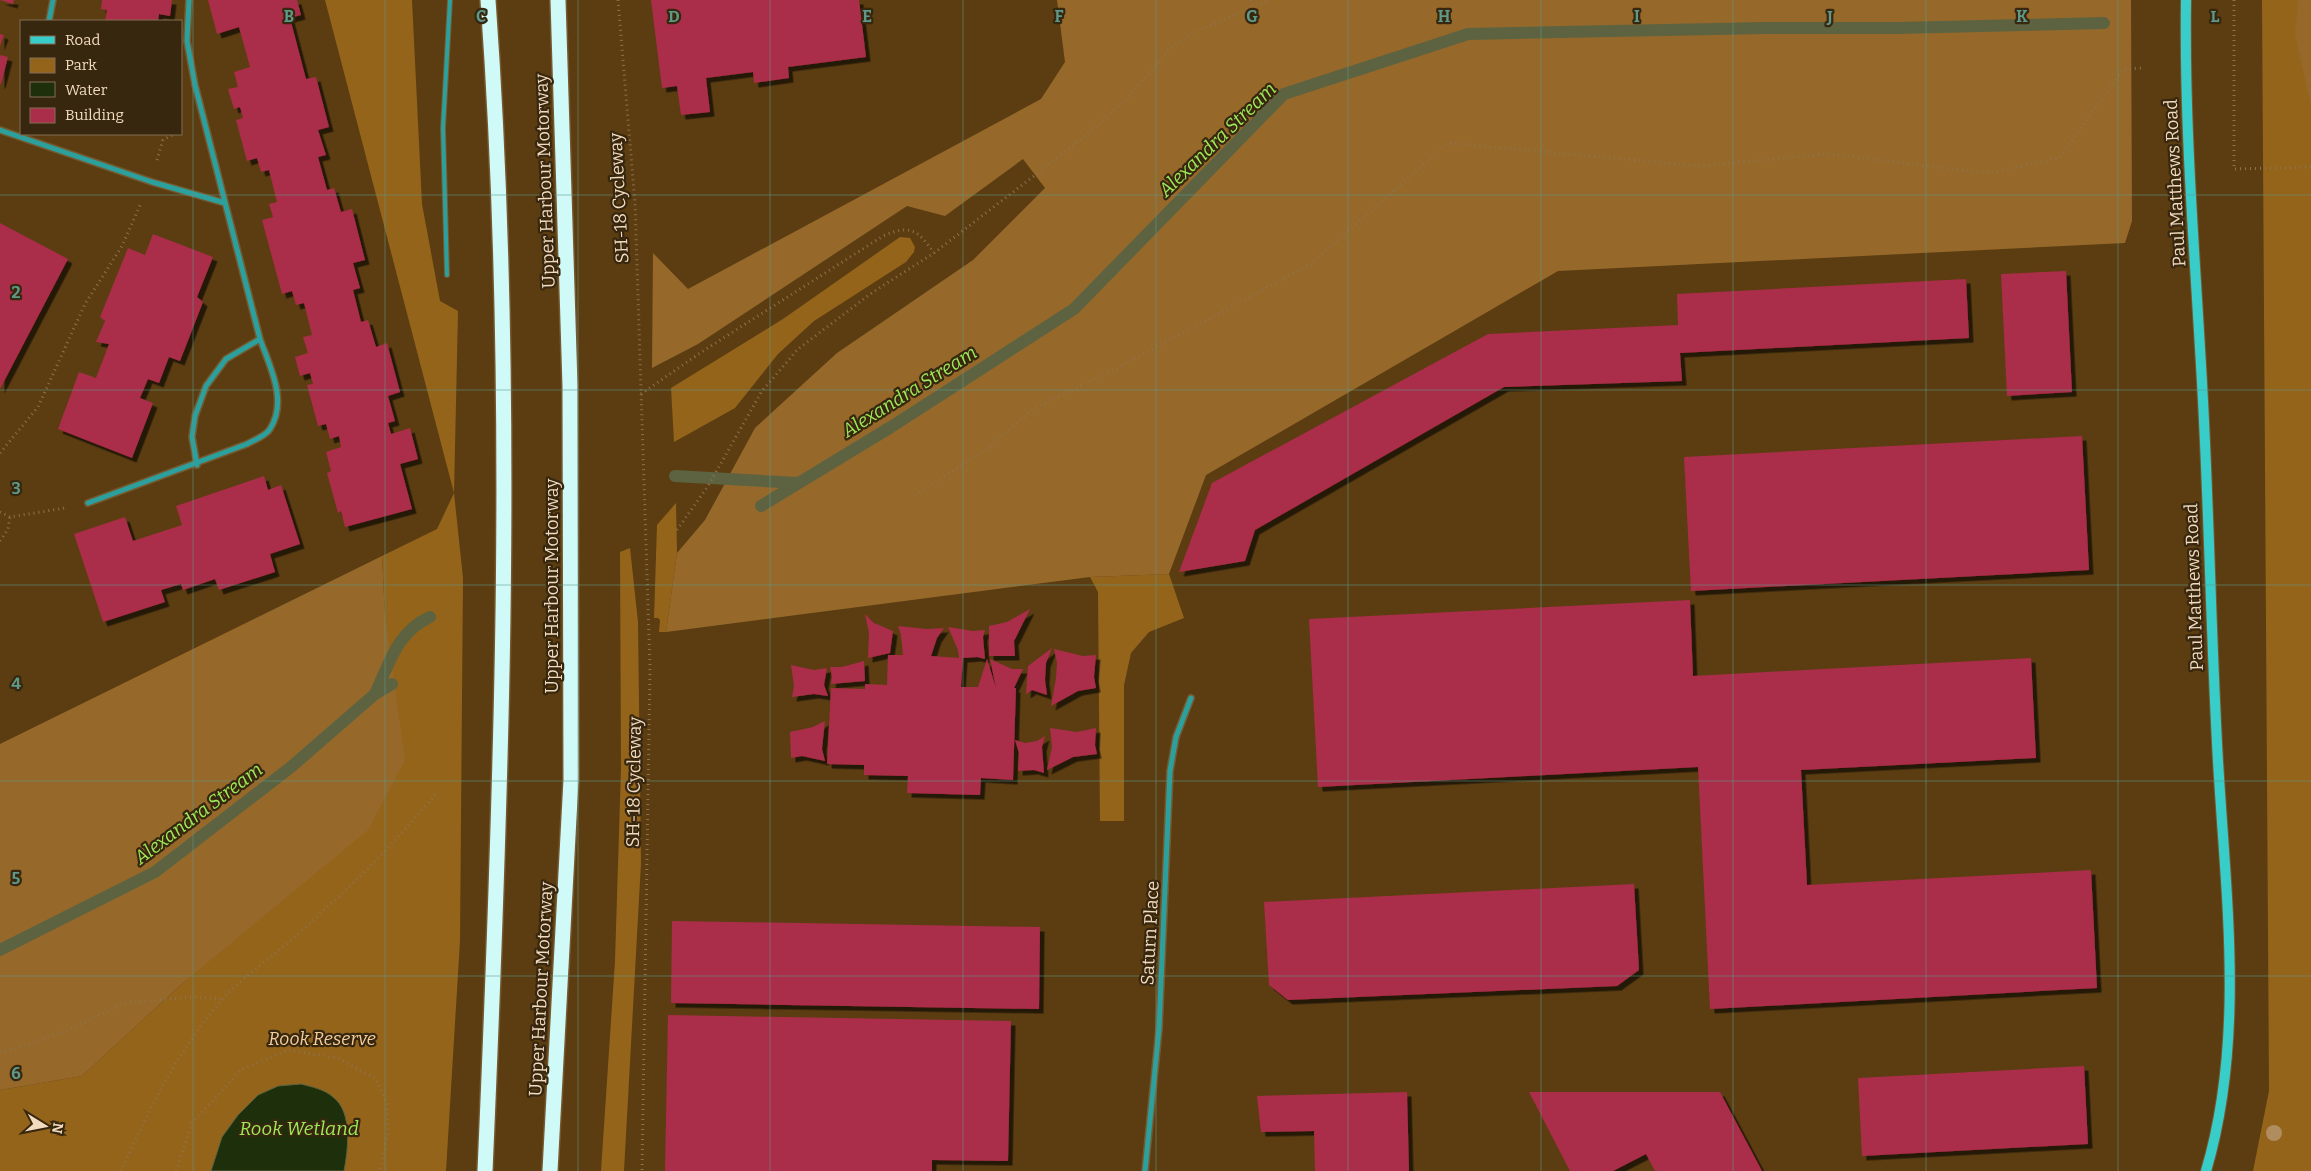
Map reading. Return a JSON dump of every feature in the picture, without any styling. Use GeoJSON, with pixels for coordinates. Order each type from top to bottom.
{"type":"FeatureCollection","features":[{"type":"Feature","properties":{"kind":"highway"},"geometry":{"type":"LineString","coordinates":[[485,1171],[498,876],[504,486],[497,126],[488,0]]}},
{"type":"Feature","properties":{"kind":"highway","name":"Upper Harbour Motorway"},"geometry":{"type":"LineString","coordinates":[[550,1171],[571,780],[570,386],[558,0]]}},
{"type":"Feature","properties":{"kind":"main road","name":"Paul Matthews Road"},"geometry":{"type":"LineString","coordinates":[[2186,0],[2185,70],[2203,403],[2209,585],[2229,945],[2228,1025],[2225,1059],[2218,1117],[2206,1171]]}},
{"type":"Feature","properties":{"kind":"street"},"geometry":{"type":"LineString","coordinates":[[49,20],[53,0]]}},
{"type":"Feature","properties":{"kind":"street"},"geometry":{"type":"LineString","coordinates":[[88,503],[247,444],[269,431],[279,405],[274,380],[260,339],[196,85],[187,41],[189,0]]}},
{"type":"Feature","properties":{"kind":"street"},"geometry":{"type":"LineString","coordinates":[[0,130],[152,182],[225,204]]}},
{"type":"Feature","properties":{"kind":"street"},"geometry":{"type":"LineString","coordinates":[[197,464],[192,438],[195,416],[206,386],[226,359],[260,339]]}},
{"type":"Feature","properties":{"kind":"street","name":"Saturn Place"},"geometry":{"type":"LineString","coordinates":[[1145,1171],[1159,1029],[1170,771],[1176,737],[1191,698]]}},
{"type":"Feature","properties":{"kind":"lane"},"geometry":{"type":"LineString","coordinates":[[447,275],[443,128],[450,0]]}},
{"type":"Feature","properties":{"kind":"path","name":"SH-18 Cycleway"},"geometry":{"type":"LineString","coordinates":[[618,0],[634,203],[650,668],[642,1171]]}},
{"type":"Feature","properties":{"kind":"path"},"geometry":{"type":"LineString","coordinates":[[1251,0],[1253,8]]}},
{"type":"Feature","properties":{"kind":"path"},"geometry":{"type":"LineString","coordinates":[[677,530],[708,486],[762,391],[798,349],[873,292],[934,253],[1070,148],[1114,110],[1170,49],[1190,34],[1269,0]]}},
{"type":"Feature","properties":{"kind":"path"},"geometry":{"type":"LineString","coordinates":[[2234,0],[2234,169],[2311,168]]}},
{"type":"Feature","properties":{"kind":"path"},"geometry":{"type":"LineString","coordinates":[[915,496],[988,448],[1033,409],[1117,368],[1311,264],[1448,143],[1699,166],[1827,154],[1987,173],[2059,158],[2123,70],[2142,68]]}},
{"type":"Feature","properties":{"kind":"path"},"geometry":{"type":"LineString","coordinates":[[0,453],[38,407],[85,304],[122,246],[152,182],[163,140],[172,135]]}},
{"type":"Feature","properties":{"kind":"path"},"geometry":{"type":"LineString","coordinates":[[641,394],[700,353],[883,236],[900,230],[913,231],[924,238],[934,253]]}},
{"type":"Feature","properties":{"kind":"path"},"geometry":{"type":"LineString","coordinates":[[0,512],[10,517],[88,503]]}},
{"type":"Feature","properties":{"kind":"path"},"geometry":{"type":"LineString","coordinates":[[0,541],[8,529],[10,517]]}},
{"type":"Feature","properties":{"kind":"path"},"geometry":{"type":"LineString","coordinates":[[121,1171],[169,1075],[197,1031],[222,999],[241,979],[261,965],[326,909],[372,865],[438,792]]}},
{"type":"Feature","properties":{"kind":"path"},"geometry":{"type":"LineString","coordinates":[[0,1052],[24,1046],[78,1026],[124,1003],[191,997],[222,999]]}},
{"type":"Feature","properties":{"kind":"path"},"geometry":{"type":"LineString","coordinates":[[170,1171],[176,1170],[192,1123],[242,1069],[289,1050],[338,1058],[376,1079],[387,1104],[388,1134],[380,1171]]}},
{"type":"Feature","properties":{"kind":"green space"},"geometry":{"type":"Polygon","coordinates":[[[325,0],[412,0],[422,204],[440,301],[458,311],[454,493],[325,0]]]}},
{"type":"Feature","properties":{"kind":"green space"},"geometry":{"type":"Polygon","coordinates":[[[2262,0],[2311,0],[2311,1171],[2253,1171],[2269,1091],[2262,0]]]}},
{"type":"Feature","properties":{"kind":"green space"},"geometry":{"type":"Polygon","coordinates":[[[900,237],[910,238],[915,247],[914,252],[906,262],[814,321],[778,354],[735,408],[674,442],[671,388],[783,319],[900,237]]]}},
{"type":"Feature","properties":{"kind":"green space","name":"Rook Reserve"},"geometry":{"type":"Polygon","coordinates":[[[454,493],[463,578],[460,941],[446,1171],[0,1171],[0,1090],[82,1076],[185,981],[385,616],[382,556],[437,529],[454,493]]]}},
{"type":"Feature","properties":{"kind":"green space"},"geometry":{"type":"Polygon","coordinates":[[[676,503],[677,553],[666,632],[659,632],[660,620],[654,618],[657,525],[676,503]]]}},
{"type":"Feature","properties":{"kind":"green space"},"geometry":{"type":"Polygon","coordinates":[[[630,548],[638,622],[641,863],[624,1171],[601,1171],[615,961],[621,769],[620,552],[630,548]]]}},
{"type":"Feature","properties":{"kind":"green space"},"geometry":{"type":"Polygon","coordinates":[[[1169,574],[1184,618],[1149,632],[1131,653],[1124,685],[1124,821],[1100,821],[1098,592],[1090,577],[1169,574]]]}},
{"type":"Feature","properties":{"kind":"shaded area"},"geometry":{"type":"Polygon","coordinates":[[[1057,0],[2131,0],[2132,221],[2125,243],[1558,271],[1206,475],[1169,574],[1090,577],[666,632],[677,553],[705,520],[755,428],[837,353],[973,260],[1045,188],[1023,159],[945,216],[907,206],[698,344],[652,368],[653,253],[688,289],[1041,99],[1065,62],[1057,0]]]}},
{"type":"Feature","properties":{"kind":"shaded area"},"geometry":{"type":"Polygon","coordinates":[[[2298,0],[2311,0],[2311,106],[2295,34],[2298,0]]]}},
{"type":"Feature","properties":{"kind":"shaded area"},"geometry":{"type":"Polygon","coordinates":[[[382,556],[385,616],[405,760],[368,830],[185,981],[82,1076],[0,1090],[0,744],[382,556]]]}},
{"type":"Feature","properties":{"kind":"water","name":"Rook Wetland"},"geometry":{"type":"Polygon","coordinates":[[[301,1084],[326,1092],[333,1097],[344,1112],[348,1142],[344,1171],[211,1171],[222,1137],[238,1115],[258,1095],[278,1086],[301,1084]]]}},
{"type":"Feature","properties":{"kind":"building"},"geometry":{"type":"Polygon","coordinates":[[[0,0],[14,0],[13,4],[0,0]]]}},
{"type":"Feature","properties":{"kind":"building"},"geometry":{"type":"Polygon","coordinates":[[[102,0],[172,0],[170,16],[159,14],[158,20],[105,20],[107,10],[101,9],[102,0]]]}},
{"type":"Feature","properties":{"kind":"building"},"geometry":{"type":"Polygon","coordinates":[[[208,0],[297,0],[301,15],[290,18],[306,79],[316,77],[329,127],[318,130],[326,155],[318,157],[327,190],[334,188],[341,212],[352,209],[365,260],[353,263],[360,288],[353,290],[361,322],[368,320],[376,347],[387,343],[400,392],[388,396],[395,421],[388,423],[391,434],[410,428],[418,459],[400,464],[412,509],[345,527],[341,511],[338,513],[327,473],[331,471],[326,452],[341,447],[339,436],[330,439],[326,424],[318,426],[307,385],[313,384],[310,373],[300,376],[295,357],[308,353],[303,337],[312,335],[304,303],[296,305],[292,291],[282,294],[262,220],[273,217],[269,204],[277,202],[269,170],[261,172],[257,158],[247,161],[236,120],[243,118],[240,107],[234,109],[228,89],[238,87],[234,72],[250,67],[239,27],[217,34],[208,0]]]}},
{"type":"Feature","properties":{"kind":"building"},"geometry":{"type":"Polygon","coordinates":[[[651,0],[859,0],[866,57],[788,67],[789,78],[754,83],[753,72],[706,78],[710,112],[681,115],[677,86],[662,88],[651,0]]]}},
{"type":"Feature","properties":{"kind":"building"},"geometry":{"type":"Polygon","coordinates":[[[0,34],[4,35],[0,46],[0,34]]]}},
{"type":"Feature","properties":{"kind":"building"},"geometry":{"type":"Polygon","coordinates":[[[0,55],[8,57],[1,84],[0,84],[0,55]]]}},
{"type":"Feature","properties":{"kind":"building"},"geometry":{"type":"Polygon","coordinates":[[[0,223],[68,259],[0,389],[0,223]]]}},
{"type":"Feature","properties":{"kind":"building"},"geometry":{"type":"Polygon","coordinates":[[[153,234],[213,257],[197,297],[203,302],[180,361],[169,357],[159,383],[148,379],[140,398],[153,403],[132,458],[58,429],[79,372],[96,378],[109,344],[96,342],[105,321],[100,317],[128,248],[145,255],[153,234]]]}},
{"type":"Feature","properties":{"kind":"building"},"geometry":{"type":"Polygon","coordinates":[[[2066,271],[2072,392],[2007,396],[2001,274],[2066,271]]]}},
{"type":"Feature","properties":{"kind":"building"},"geometry":{"type":"Polygon","coordinates":[[[1966,279],[1969,338],[1680,353],[1682,381],[1504,387],[1255,530],[1245,561],[1179,572],[1212,483],[1488,334],[1678,325],[1677,294],[1966,279]]]}},
{"type":"Feature","properties":{"kind":"building"},"geometry":{"type":"Polygon","coordinates":[[[2082,436],[2089,570],[1691,591],[1684,457],[2082,436]]]}},
{"type":"Feature","properties":{"kind":"building"},"geometry":{"type":"Polygon","coordinates":[[[264,476],[268,490],[281,485],[300,544],[270,554],[275,572],[219,590],[215,579],[183,590],[181,584],[161,590],[165,602],[103,622],[74,534],[125,517],[133,541],[182,525],[176,506],[264,476]]]}},
{"type":"Feature","properties":{"kind":"building"},"geometry":{"type":"Polygon","coordinates":[[[1690,600],[1693,676],[2031,658],[2036,758],[1801,770],[1807,885],[2091,870],[2097,988],[1710,1009],[1698,767],[1318,787],[1309,619],[1690,600]]]}},
{"type":"Feature","properties":{"kind":"building"},"geometry":{"type":"Polygon","coordinates":[[[1030,609],[1014,641],[1015,656],[989,656],[989,626],[1007,622],[1030,609]]]}},
{"type":"Feature","properties":{"kind":"building"},"geometry":{"type":"Polygon","coordinates":[[[865,614],[874,623],[893,631],[890,653],[868,658],[869,633],[865,614]]]}},
{"type":"Feature","properties":{"kind":"building"},"geometry":{"type":"Polygon","coordinates":[[[898,626],[927,629],[944,628],[937,638],[931,656],[959,658],[958,650],[948,627],[973,631],[985,630],[983,637],[985,659],[977,657],[963,658],[961,687],[978,687],[987,659],[996,688],[990,659],[1012,669],[1023,669],[1014,688],[1016,688],[1013,780],[981,778],[980,795],[907,793],[908,776],[864,775],[864,765],[827,764],[831,688],[865,689],[865,684],[887,685],[888,655],[903,655],[898,626]]]}},
{"type":"Feature","properties":{"kind":"building"},"geometry":{"type":"Polygon","coordinates":[[[1052,648],[1046,663],[1045,680],[1047,695],[1032,690],[1026,694],[1028,666],[1052,648]]]}},
{"type":"Feature","properties":{"kind":"building"},"geometry":{"type":"Polygon","coordinates":[[[1054,649],[1083,656],[1096,655],[1094,677],[1096,688],[1078,691],[1051,706],[1057,663],[1054,649]]]}},
{"type":"Feature","properties":{"kind":"building"},"geometry":{"type":"Polygon","coordinates":[[[864,661],[865,681],[831,684],[830,667],[842,667],[864,661]]]}},
{"type":"Feature","properties":{"kind":"building"},"geometry":{"type":"Polygon","coordinates":[[[791,665],[814,670],[827,668],[824,685],[828,696],[814,694],[792,697],[794,686],[791,665]]]}},
{"type":"Feature","properties":{"kind":"building"},"geometry":{"type":"Polygon","coordinates":[[[825,721],[822,749],[825,761],[802,756],[791,758],[790,732],[813,727],[825,721]]]}},
{"type":"Feature","properties":{"kind":"building"},"geometry":{"type":"Polygon","coordinates":[[[1050,728],[1077,732],[1096,728],[1095,745],[1097,754],[1073,757],[1047,770],[1052,747],[1050,728]]]}},
{"type":"Feature","properties":{"kind":"building"},"geometry":{"type":"Polygon","coordinates":[[[1045,736],[1042,747],[1044,773],[1034,770],[1018,771],[1019,753],[1015,740],[1025,743],[1037,741],[1045,736]]]}},
{"type":"Feature","properties":{"kind":"building"},"geometry":{"type":"Polygon","coordinates":[[[1634,884],[1639,970],[1617,986],[1288,1000],[1269,985],[1264,902],[1634,884]]]}},
{"type":"Feature","properties":{"kind":"building"},"geometry":{"type":"Polygon","coordinates":[[[672,921],[1040,927],[1039,1009],[671,1003],[672,921]]]}},
{"type":"Feature","properties":{"kind":"building"},"geometry":{"type":"Polygon","coordinates":[[[668,1015],[1011,1021],[1008,1161],[932,1160],[932,1171],[665,1171],[668,1015]]]}},
{"type":"Feature","properties":{"kind":"building"},"geometry":{"type":"Polygon","coordinates":[[[2084,1066],[2088,1144],[1862,1156],[1858,1078],[2084,1066]]]}},
{"type":"Feature","properties":{"kind":"building"},"geometry":{"type":"Polygon","coordinates":[[[1407,1092],[1409,1171],[1315,1171],[1314,1131],[1261,1132],[1257,1096],[1407,1092]]]}},
{"type":"Feature","properties":{"kind":"building"},"geometry":{"type":"Polygon","coordinates":[[[1529,1092],[1720,1092],[1762,1171],[1655,1171],[1646,1154],[1613,1171],[1570,1171],[1529,1092]]]}},
{"type":"Feature","properties":{"kind":"waterway","name":"Alexandra Stream"},"geometry":{"type":"LineString","coordinates":[[761,506],[891,427],[1074,309],[1284,94],[1468,34],[2104,23]]}},
{"type":"Feature","properties":{"kind":"waterway","name":"Alexandra Stream"},"geometry":{"type":"LineString","coordinates":[[675,476],[798,483]]}},
{"type":"Feature","properties":{"kind":"waterway","name":"Alexandra Stream"},"geometry":{"type":"LineString","coordinates":[[375,694],[390,660],[402,640],[419,623],[430,617]]}},
{"type":"Feature","properties":{"kind":"waterway","name":"Alexandra Stream"},"geometry":{"type":"LineString","coordinates":[[0,950],[155,872],[291,767],[375,694],[392,684]]}}]}
